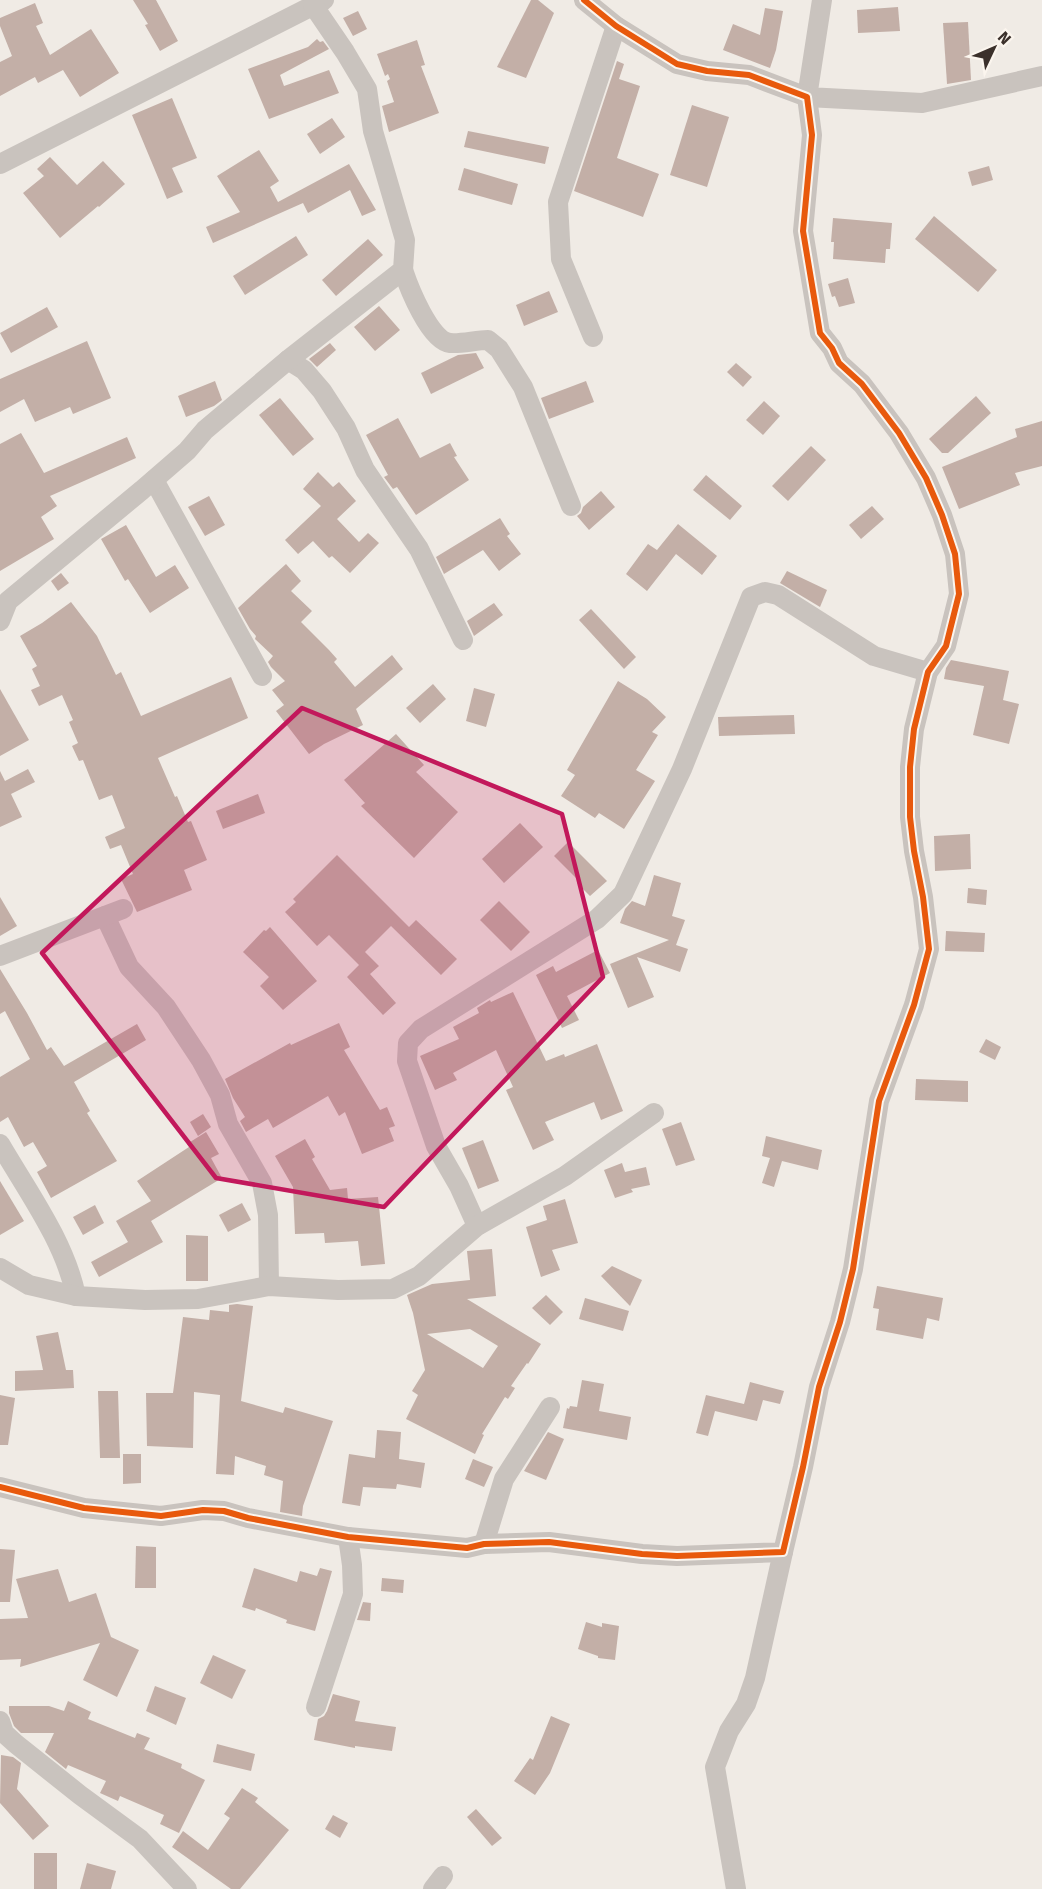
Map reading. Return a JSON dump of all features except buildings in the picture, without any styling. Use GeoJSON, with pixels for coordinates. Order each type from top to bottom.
{"type":"FeatureCollection","features":[{"type":"Feature","properties":{"kind":"street"},"geometry":{"type":"LineString","coordinates":[[584,0],[615,26],[677,64],[707,71],[749,75],[807,97],[922,103],[1042,76]]}},
{"type":"Feature","properties":{"kind":"street"},"geometry":{"type":"LineString","coordinates":[[736,1889],[715,1767],[729,1731],[746,1704],[755,1678],[819,1387],[840,1322],[853,1269],[879,1101],[914,1005],[928,949],[923,897],[910,817],[910,767],[914,729],[928,672],[946,646],[959,594],[955,554],[942,514],[921,469],[899,433],[862,384],[839,363],[832,348],[820,333],[803,231],[812,135],[807,97],[822,0]]}},
{"type":"Feature","properties":{"kind":"street"},"geometry":{"type":"LineString","coordinates":[[0,164],[307,4],[345,52],[367,89],[373,131],[405,240],[403,270],[410,289],[435,334],[448,343],[488,340],[500,349],[523,387],[571,506]]}},
{"type":"Feature","properties":{"kind":"street"},"geometry":{"type":"LineString","coordinates":[[593,337],[561,259],[558,202],[615,26]]}},
{"type":"Feature","properties":{"kind":"street"},"geometry":{"type":"LineString","coordinates":[[0,621],[8,601],[154,480],[187,451],[205,430],[288,360],[403,270]]}},
{"type":"Feature","properties":{"kind":"street"},"geometry":{"type":"LineString","coordinates":[[288,360],[304,370],[322,391],[346,428],[365,470],[420,549],[463,640]]}},
{"type":"Feature","properties":{"kind":"street"},"geometry":{"type":"LineString","coordinates":[[154,480],[262,676]]}},
{"type":"Feature","properties":{"kind":"street"},"geometry":{"type":"LineString","coordinates":[[477,1226],[459,1186],[435,1146],[407,1061],[408,1043],[421,1029],[597,919],[622,894],[682,769],[751,597],[765,592],[778,595],[874,656],[928,672]]}},
{"type":"Feature","properties":{"kind":"street"},"geometry":{"type":"LineString","coordinates":[[0,956],[114,912],[129,967],[166,1007],[201,1060],[220,1095],[228,1124],[262,1184],[267,1215],[269,1286]]}},
{"type":"Feature","properties":{"kind":"street"},"geometry":{"type":"LineString","coordinates":[[0,1268],[29,1285],[76,1296],[145,1300],[198,1299],[269,1286],[338,1290],[393,1289],[419,1276],[477,1226],[565,1176],[654,1113]]}},
{"type":"Feature","properties":{"kind":"street"},"geometry":{"type":"LineString","coordinates":[[0,1144],[63,1252],[72,1274],[76,1296]]}},
{"type":"Feature","properties":{"kind":"street"},"geometry":{"type":"LineString","coordinates":[[484,1544],[504,1479],[550,1407]]}},
{"type":"Feature","properties":{"kind":"street"},"geometry":{"type":"LineString","coordinates":[[0,1487],[84,1508],[161,1516],[203,1510],[224,1511],[248,1518],[348,1537],[467,1548],[484,1544],[549,1542],[642,1554],[677,1556],[783,1552]]}},
{"type":"Feature","properties":{"kind":"street"},"geometry":{"type":"LineString","coordinates":[[316,1707],[353,1594],[348,1537]]}},
{"type":"Feature","properties":{"kind":"street"},"geometry":{"type":"LineString","coordinates":[[0,1721],[4,1733],[16,1744],[140,1839],[187,1889]]}},
{"type":"Feature","properties":{"kind":"highlighted area"},"geometry":{"type":"Polygon","coordinates":[[[302,708],[562,814],[603,977],[384,1207],[216,1178],[42,953],[302,708]]]}},
{"type":"Feature","properties":{"kind":"cycle path"},"geometry":{"type":"LineString","coordinates":[[0,1487],[84,1508],[161,1516],[203,1510],[224,1511],[248,1518],[348,1537],[467,1548],[484,1544],[549,1542],[642,1554],[677,1556],[783,1552],[819,1387],[840,1322],[853,1269],[879,1101],[914,1005],[929,949],[910,817],[910,767],[914,729],[928,672],[946,646],[959,594],[955,554],[926,478],[899,433],[862,384],[839,363],[832,348],[820,333],[803,231],[812,135],[807,97],[749,75],[707,71],[677,64],[616,26],[584,0]]}}]}
